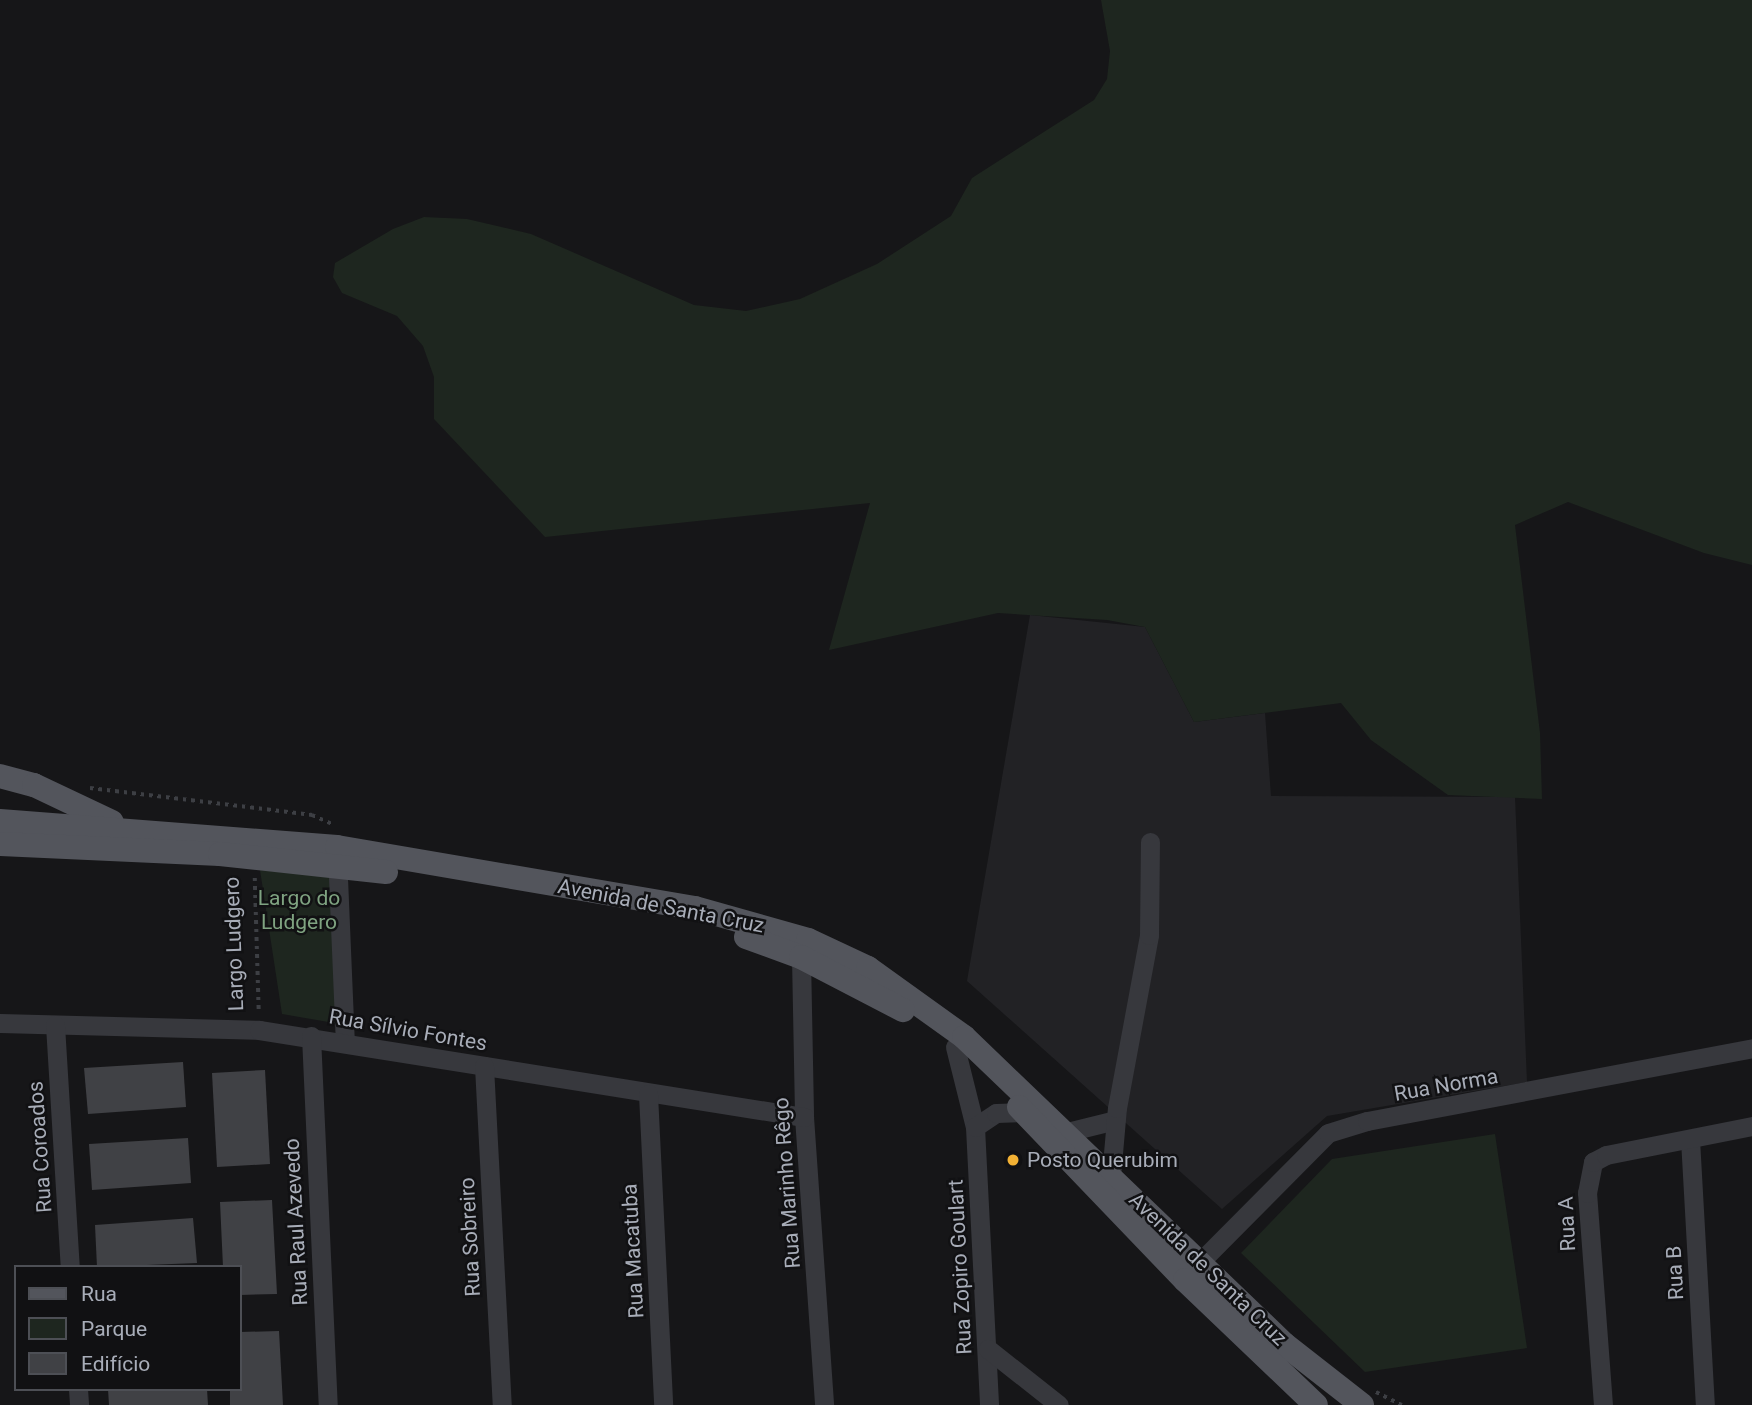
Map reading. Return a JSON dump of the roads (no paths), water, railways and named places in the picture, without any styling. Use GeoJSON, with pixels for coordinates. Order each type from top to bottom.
{"type":"FeatureCollection","features":[{"type":"Feature","properties":{"kind":"main road"},"geometry":{"type":"LineString","coordinates":[[0,776],[34,785],[110,822],[139,830]]}},
{"type":"Feature","properties":{"kind":"main road","name":"Avenida de Santa Cruz"},"geometry":{"type":"LineString","coordinates":[[0,821],[337,847],[695,908],[808,940],[868,968],[923,1005],[1067,1132],[1284,1344],[1363,1395]]}},
{"type":"Feature","properties":{"kind":"main road","name":"Avenida de Santa Cruz"},"geometry":{"type":"LineString","coordinates":[[0,844],[253,856],[337,847],[694,925],[802,957],[864,986],[955,1047],[1024,1112],[1185,1280],[1316,1405]]}},
{"type":"Feature","properties":{"kind":"street"},"geometry":{"type":"LineString","coordinates":[[1111,1176],[1116,1120],[1149,935],[1150,842]]}},
{"type":"Feature","properties":{"kind":"street"},"geometry":{"type":"LineString","coordinates":[[337,847],[345,1041]]}},
{"type":"Feature","properties":{"kind":"street","name":"Rua Marinho Rêgo"},"geometry":{"type":"LineString","coordinates":[[802,957],[804,1117],[824,1405]]}},
{"type":"Feature","properties":{"kind":"street","name":"Rua Sílvio Fontes"},"geometry":{"type":"LineString","coordinates":[[0,1023],[259,1030],[311,1036],[648,1094],[804,1117]]}},
{"type":"Feature","properties":{"kind":"street","name":"Rua Coroados"},"geometry":{"type":"LineString","coordinates":[[55,1025],[70,1265]]}},
{"type":"Feature","properties":{"kind":"street","name":"Rua Raul Azevedo"},"geometry":{"type":"LineString","coordinates":[[311,1036],[328,1405]]}},
{"type":"Feature","properties":{"kind":"street","name":"Rua Zopiro Goulart"},"geometry":{"type":"LineString","coordinates":[[955,1047],[975,1127],[989,1405]]}},
{"type":"Feature","properties":{"kind":"street","name":"Rua Norma"},"geometry":{"type":"LineString","coordinates":[[1199,1263],[1328,1133],[1367,1121],[1752,1048]]}},
{"type":"Feature","properties":{"kind":"street","name":"Rua Sobreiro"},"geometry":{"type":"LineString","coordinates":[[484,1066],[502,1405]]}},
{"type":"Feature","properties":{"kind":"street","name":"Rua Macatuba"},"geometry":{"type":"LineString","coordinates":[[648,1094],[663,1405]]}},
{"type":"Feature","properties":{"kind":"street"},"geometry":{"type":"LineString","coordinates":[[975,1127],[996,1113],[1024,1112]]}},
{"type":"Feature","properties":{"kind":"street"},"geometry":{"type":"LineString","coordinates":[[1067,1132],[1116,1120]]}},
{"type":"Feature","properties":{"kind":"street","name":"Rua A"},"geometry":{"type":"LineString","coordinates":[[1603,1405],[1587,1193],[1594,1162],[1606,1155],[1752,1126]]}},
{"type":"Feature","properties":{"kind":"street","name":"Rua B"},"geometry":{"type":"LineString","coordinates":[[1690,1139],[1705,1405]]}},
{"type":"Feature","properties":{"kind":"street"},"geometry":{"type":"LineString","coordinates":[[988,1349],[1059,1405]]}},
{"type":"Feature","properties":{"kind":"place","name":"Posto Querubim"},"geometry":{"type":"Point","coordinates":[1013,1160]}},
{"type":"Feature","properties":{"kind":"park label","name":"Largo do Ludgero"},"geometry":{"type":"Point","coordinates":[299,910]}}]}
